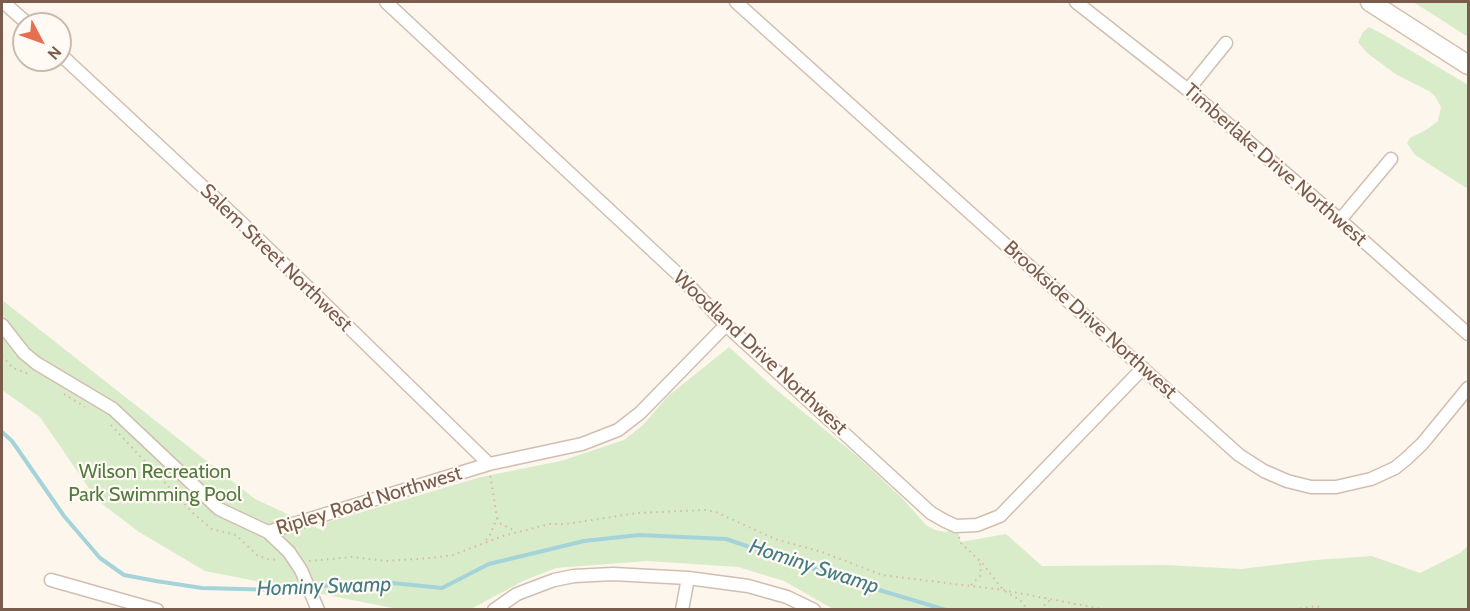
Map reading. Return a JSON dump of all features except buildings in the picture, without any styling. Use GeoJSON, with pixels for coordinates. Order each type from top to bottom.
{"type":"FeatureCollection","features":[{"type":"Feature","properties":{"kind":"main road"},"geometry":{"type":"LineString","coordinates":[[1370,2],[1468,65]]}},
{"type":"Feature","properties":{"kind":"street"},"geometry":{"type":"LineString","coordinates":[[3,2],[14,12]]}},
{"type":"Feature","properties":{"kind":"street","name":"Woodland Drive Northwest"},"geometry":{"type":"LineString","coordinates":[[386,2],[680,276],[726,325],[931,513],[956,526]]}},
{"type":"Feature","properties":{"kind":"street","name":"Brookside Drive Northwest"},"geometry":{"type":"LineString","coordinates":[[736,2],[1239,455],[1263,471],[1287,481],[1311,487],[1336,487],[1371,479],[1395,468],[1422,444],[1468,388]]}},
{"type":"Feature","properties":{"kind":"street","name":"Timberlake Drive Northwest"},"geometry":{"type":"LineString","coordinates":[[1076,2],[1188,90],[1340,220],[1468,334]]}},
{"type":"Feature","properties":{"kind":"street"},"geometry":{"type":"LineString","coordinates":[[1188,90],[1226,43]]}},
{"type":"Feature","properties":{"kind":"street","name":"Salem Street Northwest"},"geometry":{"type":"LineString","coordinates":[[72,65],[244,225],[489,464]]}},
{"type":"Feature","properties":{"kind":"street"},"geometry":{"type":"LineString","coordinates":[[1340,220],[1391,159]]}},
{"type":"Feature","properties":{"kind":"street","name":"Ripley Road Northwest"},"geometry":{"type":"LineString","coordinates":[[2,325],[24,353],[36,363],[113,410],[219,509],[268,532],[489,464],[582,444],[618,430],[640,413],[726,325]]}},
{"type":"Feature","properties":{"kind":"street"},"geometry":{"type":"LineString","coordinates":[[956,526],[977,525],[1000,516],[1143,368]]}},
{"type":"Feature","properties":{"kind":"street"},"geometry":{"type":"LineString","coordinates":[[268,532],[301,561],[310,593],[318,609]]}},
{"type":"Feature","properties":{"kind":"street"},"geometry":{"type":"LineString","coordinates":[[494,609],[534,586],[574,576],[613,574],[688,578],[748,586],[787,597],[814,609]]}},
{"type":"Feature","properties":{"kind":"street"},"geometry":{"type":"LineString","coordinates":[[682,609],[688,578]]}},
{"type":"Feature","properties":{"kind":"street"},"geometry":{"type":"LineString","coordinates":[[51,579],[157,609]]}},
{"type":"Feature","properties":{"kind":"path"},"geometry":{"type":"LineString","coordinates":[[2,356],[13,369],[31,375]]}},
{"type":"Feature","properties":{"kind":"path"},"geometry":{"type":"LineString","coordinates":[[57,388],[87,408]]}},
{"type":"Feature","properties":{"kind":"path"},"geometry":{"type":"LineString","coordinates":[[108,421],[194,514],[212,529],[236,535],[257,555],[267,559],[301,561],[352,557],[387,561],[422,559],[453,555],[518,531],[549,524],[566,524],[620,515],[705,510],[716,512],[775,539],[822,552],[882,574],[1003,590],[1107,609]]}},
{"type":"Feature","properties":{"kind":"path"},"geometry":{"type":"LineString","coordinates":[[489,464],[497,518],[501,524],[518,531]]}},
{"type":"Feature","properties":{"kind":"path"},"geometry":{"type":"LineString","coordinates":[[484,542],[490,535],[497,518]]}},
{"type":"Feature","properties":{"kind":"path"},"geometry":{"type":"LineString","coordinates":[[956,526],[961,543],[979,560],[1003,590],[1020,600],[1028,609]]}},
{"type":"Feature","properties":{"kind":"path"},"geometry":{"type":"LineString","coordinates":[[970,586],[981,575],[982,568],[979,560]]}},
{"type":"Feature","properties":{"kind":"path"},"geometry":{"type":"LineString","coordinates":[[1040,609],[1047,602],[1055,599]]}},
{"type":"Feature","properties":{"kind":"path"},"geometry":{"type":"LineString","coordinates":[[1288,609],[1317,606],[1327,609]]}},
{"type":"Feature","properties":{"kind":"green space"},"geometry":{"type":"Polygon","coordinates":[[[1413,2],[1468,2],[1468,37],[1437,17],[1413,2]]]}},
{"type":"Feature","properties":{"kind":"green space"},"geometry":{"type":"Polygon","coordinates":[[[1369,27],[1468,85],[1468,189],[1415,155],[1407,143],[1410,138],[1438,121],[1441,107],[1429,91],[1397,75],[1367,53],[1358,42],[1363,32],[1369,27]]]}},
{"type":"Feature","properties":{"kind":"green space","name":"Wilson Recreation Park Swimming Pool"},"geometry":{"type":"Polygon","coordinates":[[[2,300],[255,499],[324,531],[325,523],[481,477],[561,461],[624,440],[643,425],[667,397],[729,347],[773,387],[858,457],[902,498],[926,525],[946,532],[956,526],[961,542],[1006,534],[1042,566],[1164,565],[1241,569],[1372,556],[1420,573],[1460,553],[1468,546],[1468,609],[833,609],[784,581],[738,567],[647,561],[556,568],[523,581],[471,609],[398,609],[205,571],[139,532],[97,500],[40,417],[2,390],[2,300]]]}},
{"type":"Feature","properties":{"kind":"waterway","name":"Hominy Swamp"},"geometry":{"type":"LineString","coordinates":[[2,432],[12,441],[64,516],[100,558],[124,575],[202,588],[280,590],[372,581],[442,588],[489,564],[584,541],[639,535],[726,539],[859,584],[946,610]]}}]}
